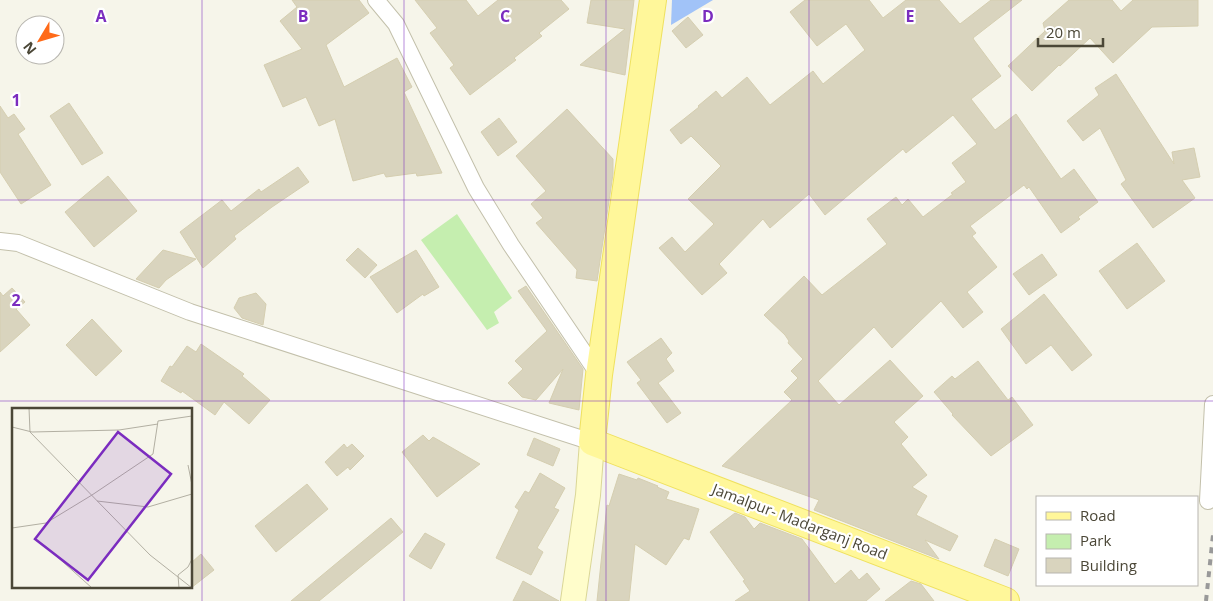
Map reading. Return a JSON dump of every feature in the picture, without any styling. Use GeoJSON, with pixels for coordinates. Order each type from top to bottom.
{"type":"FeatureCollection","features":[{"type":"Feature","properties":{"kind":"main road"},"geometry":{"type":"LineString","coordinates":[[573,601],[588,495],[599,375],[652,0]]}},
{"type":"Feature","properties":{"kind":"main road","name":"Jamalpur- Madarganj Road"},"geometry":{"type":"LineString","coordinates":[[592,442],[1006,601]]}},
{"type":"Feature","properties":{"kind":"street"},"geometry":{"type":"LineString","coordinates":[[376,0],[396,24],[476,188],[511,245],[599,375]]}},
{"type":"Feature","properties":{"kind":"street"},"geometry":{"type":"LineString","coordinates":[[0,241],[18,243],[190,312],[592,442]]}},
{"type":"Feature","properties":{"kind":"street"},"geometry":{"type":"LineString","coordinates":[[1208,501],[1213,404]]}},
{"type":"Feature","properties":{"kind":"green space"},"geometry":{"type":"Polygon","coordinates":[[[457,214],[512,298],[494,312],[499,323],[487,330],[421,240],[457,214]]]}},
{"type":"Feature","properties":{"kind":"water"},"geometry":{"type":"Polygon","coordinates":[[[672,0],[713,0],[671,25],[672,0]]]}},
{"type":"Feature","properties":{"kind":"building"},"geometry":{"type":"Polygon","coordinates":[[[292,0],[359,0],[369,13],[326,45],[344,87],[397,58],[412,87],[404,92],[442,173],[417,176],[416,173],[386,177],[384,173],[353,181],[335,119],[319,126],[306,97],[283,107],[264,65],[302,49],[280,21],[297,7],[292,0]]]}},
{"type":"Feature","properties":{"kind":"building"},"geometry":{"type":"Polygon","coordinates":[[[415,0],[466,0],[478,16],[498,0],[561,0],[569,9],[539,33],[542,36],[514,58],[516,60],[470,95],[450,68],[454,65],[430,33],[437,28],[415,0]]]}},
{"type":"Feature","properties":{"kind":"building"},"geometry":{"type":"Polygon","coordinates":[[[591,0],[634,0],[625,75],[580,65],[625,29],[587,23],[591,0]]]}},
{"type":"Feature","properties":{"kind":"building"},"geometry":{"type":"Polygon","coordinates":[[[805,0],[869,0],[883,18],[906,0],[939,0],[960,24],[991,0],[1022,0],[973,38],[1001,76],[971,99],[995,130],[1016,114],[1061,179],[1074,169],[1098,202],[1061,233],[1029,187],[1027,189],[1024,185],[970,226],[976,233],[972,236],[997,267],[967,292],[983,312],[963,328],[941,301],[892,348],[874,327],[818,381],[839,405],[890,360],[923,396],[894,422],[908,437],[901,444],[927,475],[912,487],[927,496],[916,515],[958,536],[950,551],[925,540],[939,559],[814,510],[819,500],[722,466],[792,400],[784,392],[798,378],[791,371],[803,359],[788,343],[789,341],[785,335],[764,315],[804,276],[822,295],[887,244],[867,219],[896,197],[902,205],[908,199],[923,217],[966,182],[952,163],[977,144],[953,115],[906,153],[903,149],[825,215],[809,194],[770,228],[763,219],[719,264],[727,273],[702,295],[659,248],[672,237],[685,252],[714,224],[688,199],[721,166],[691,136],[681,144],[670,130],[716,91],[722,98],[747,77],[770,105],[813,71],[823,84],[865,50],[846,24],[817,46],[790,12],[805,0]]]}},
{"type":"Feature","properties":{"kind":"building"},"geometry":{"type":"Polygon","coordinates":[[[1069,0],[1112,0],[1121,11],[1133,0],[1198,0],[1198,26],[1152,27],[1113,63],[1090,38],[1032,91],[1008,66],[1045,31],[1043,23],[1069,0]]]}},
{"type":"Feature","properties":{"kind":"building"},"geometry":{"type":"Polygon","coordinates":[[[688,17],[703,35],[686,48],[672,31],[688,17]]]}},
{"type":"Feature","properties":{"kind":"building"},"geometry":{"type":"Polygon","coordinates":[[[1116,74],[1174,164],[1172,152],[1194,148],[1200,177],[1182,180],[1195,198],[1153,228],[1121,184],[1126,180],[1100,128],[1083,141],[1067,121],[1099,95],[1095,88],[1116,74]]]}},
{"type":"Feature","properties":{"kind":"building"},"geometry":{"type":"Polygon","coordinates":[[[69,103],[103,153],[82,165],[50,116],[69,103]]]}},
{"type":"Feature","properties":{"kind":"building"},"geometry":{"type":"Polygon","coordinates":[[[0,106],[8,118],[14,114],[25,129],[18,134],[51,185],[21,204],[0,172],[0,106]]]}},
{"type":"Feature","properties":{"kind":"building"},"geometry":{"type":"Polygon","coordinates":[[[567,109],[613,159],[613,174],[597,281],[576,278],[577,270],[536,223],[543,218],[531,204],[546,191],[516,156],[567,109]]]}},
{"type":"Feature","properties":{"kind":"building"},"geometry":{"type":"Polygon","coordinates":[[[499,118],[517,142],[498,156],[481,132],[499,118]]]}},
{"type":"Feature","properties":{"kind":"building"},"geometry":{"type":"Polygon","coordinates":[[[298,167],[309,182],[234,236],[236,239],[203,268],[180,232],[222,200],[231,211],[259,189],[261,192],[298,167]]]}},
{"type":"Feature","properties":{"kind":"building"},"geometry":{"type":"Polygon","coordinates":[[[108,176],[137,211],[94,247],[65,212],[108,176]]]}},
{"type":"Feature","properties":{"kind":"building"},"geometry":{"type":"Polygon","coordinates":[[[1137,243],[1165,281],[1127,309],[1099,271],[1137,243]]]}},
{"type":"Feature","properties":{"kind":"building"},"geometry":{"type":"Polygon","coordinates":[[[358,248],[377,265],[365,278],[346,260],[358,248]]]}},
{"type":"Feature","properties":{"kind":"building"},"geometry":{"type":"Polygon","coordinates":[[[163,250],[196,259],[166,280],[159,288],[136,279],[163,250]]]}},
{"type":"Feature","properties":{"kind":"building"},"geometry":{"type":"Polygon","coordinates":[[[416,250],[439,287],[424,296],[423,294],[397,313],[370,277],[416,250]]]}},
{"type":"Feature","properties":{"kind":"building"},"geometry":{"type":"Polygon","coordinates":[[[1042,254],[1057,275],[1029,295],[1013,274],[1042,254]]]}},
{"type":"Feature","properties":{"kind":"building"},"geometry":{"type":"Polygon","coordinates":[[[526,286],[583,369],[579,410],[549,403],[563,369],[536,400],[522,397],[508,383],[523,369],[515,361],[547,331],[518,291],[526,286]]]}},
{"type":"Feature","properties":{"kind":"building"},"geometry":{"type":"Polygon","coordinates":[[[12,288],[25,302],[16,309],[30,325],[0,352],[0,292],[3,296],[12,288]]]}},
{"type":"Feature","properties":{"kind":"building"},"geometry":{"type":"Polygon","coordinates":[[[256,293],[266,304],[263,325],[242,318],[234,308],[239,298],[256,293]]]}},
{"type":"Feature","properties":{"kind":"building"},"geometry":{"type":"Polygon","coordinates":[[[1044,294],[1092,355],[1072,371],[1051,345],[1026,364],[1001,329],[1044,294]]]}},
{"type":"Feature","properties":{"kind":"building"},"geometry":{"type":"Polygon","coordinates":[[[92,319],[122,351],[96,376],[66,345],[92,319]]]}},
{"type":"Feature","properties":{"kind":"building"},"geometry":{"type":"Polygon","coordinates":[[[661,338],[672,353],[666,359],[674,371],[658,383],[681,413],[667,423],[637,383],[641,380],[627,362],[661,338]]]}},
{"type":"Feature","properties":{"kind":"building"},"geometry":{"type":"Polygon","coordinates":[[[201,344],[244,374],[242,376],[270,400],[249,424],[224,402],[215,415],[182,391],[181,393],[161,381],[170,366],[172,367],[187,346],[196,352],[201,344]]]}},
{"type":"Feature","properties":{"kind":"building"},"geometry":{"type":"Polygon","coordinates":[[[978,361],[1008,400],[1012,397],[1033,425],[991,456],[952,415],[934,392],[952,376],[955,379],[978,361]]]}},
{"type":"Feature","properties":{"kind":"building"},"geometry":{"type":"Polygon","coordinates":[[[423,435],[429,441],[433,437],[480,464],[437,497],[402,452],[423,435]]]}},
{"type":"Feature","properties":{"kind":"building"},"geometry":{"type":"Polygon","coordinates":[[[534,438],[560,449],[553,466],[527,455],[534,438]]]}},
{"type":"Feature","properties":{"kind":"building"},"geometry":{"type":"Polygon","coordinates":[[[344,444],[347,448],[352,444],[364,456],[350,470],[348,467],[337,476],[325,462],[344,444]]]}},
{"type":"Feature","properties":{"kind":"building"},"geometry":{"type":"Polygon","coordinates":[[[540,473],[565,488],[554,508],[559,510],[537,548],[543,552],[531,575],[496,558],[519,510],[515,507],[525,491],[529,493],[540,473]]]}},
{"type":"Feature","properties":{"kind":"building"},"geometry":{"type":"Polygon","coordinates":[[[619,474],[637,480],[638,478],[658,486],[669,492],[666,499],[699,509],[689,540],[684,538],[666,565],[635,544],[629,601],[597,601],[607,505],[609,506],[619,474]]]}},
{"type":"Feature","properties":{"kind":"building"},"geometry":{"type":"Polygon","coordinates":[[[307,484],[328,509],[276,552],[255,526],[307,484]]]}},
{"type":"Feature","properties":{"kind":"building"},"geometry":{"type":"Polygon","coordinates":[[[735,513],[745,517],[754,529],[760,523],[802,539],[835,584],[851,570],[859,580],[867,573],[880,589],[866,601],[735,601],[750,591],[743,581],[745,580],[710,532],[735,513]]]}},
{"type":"Feature","properties":{"kind":"building"},"geometry":{"type":"Polygon","coordinates":[[[391,518],[403,532],[319,601],[291,601],[391,518]]]}},
{"type":"Feature","properties":{"kind":"building"},"geometry":{"type":"Polygon","coordinates":[[[425,533],[445,544],[431,569],[409,556],[425,533]]]}},
{"type":"Feature","properties":{"kind":"building"},"geometry":{"type":"Polygon","coordinates":[[[995,539],[1019,549],[1008,576],[984,566],[995,539]]]}},
{"type":"Feature","properties":{"kind":"building"},"geometry":{"type":"Polygon","coordinates":[[[201,554],[214,570],[192,587],[192,562],[201,554]]]}},
{"type":"Feature","properties":{"kind":"building"},"geometry":{"type":"Polygon","coordinates":[[[523,581],[559,601],[513,601],[523,581]]]}},
{"type":"Feature","properties":{"kind":"building"},"geometry":{"type":"Polygon","coordinates":[[[911,581],[921,584],[934,601],[885,601],[911,581]]]}},
{"type":"Feature","properties":{"kind":"railway"},"geometry":{"type":"LineString","coordinates":[[1206,601],[1213,535]]}}]}
